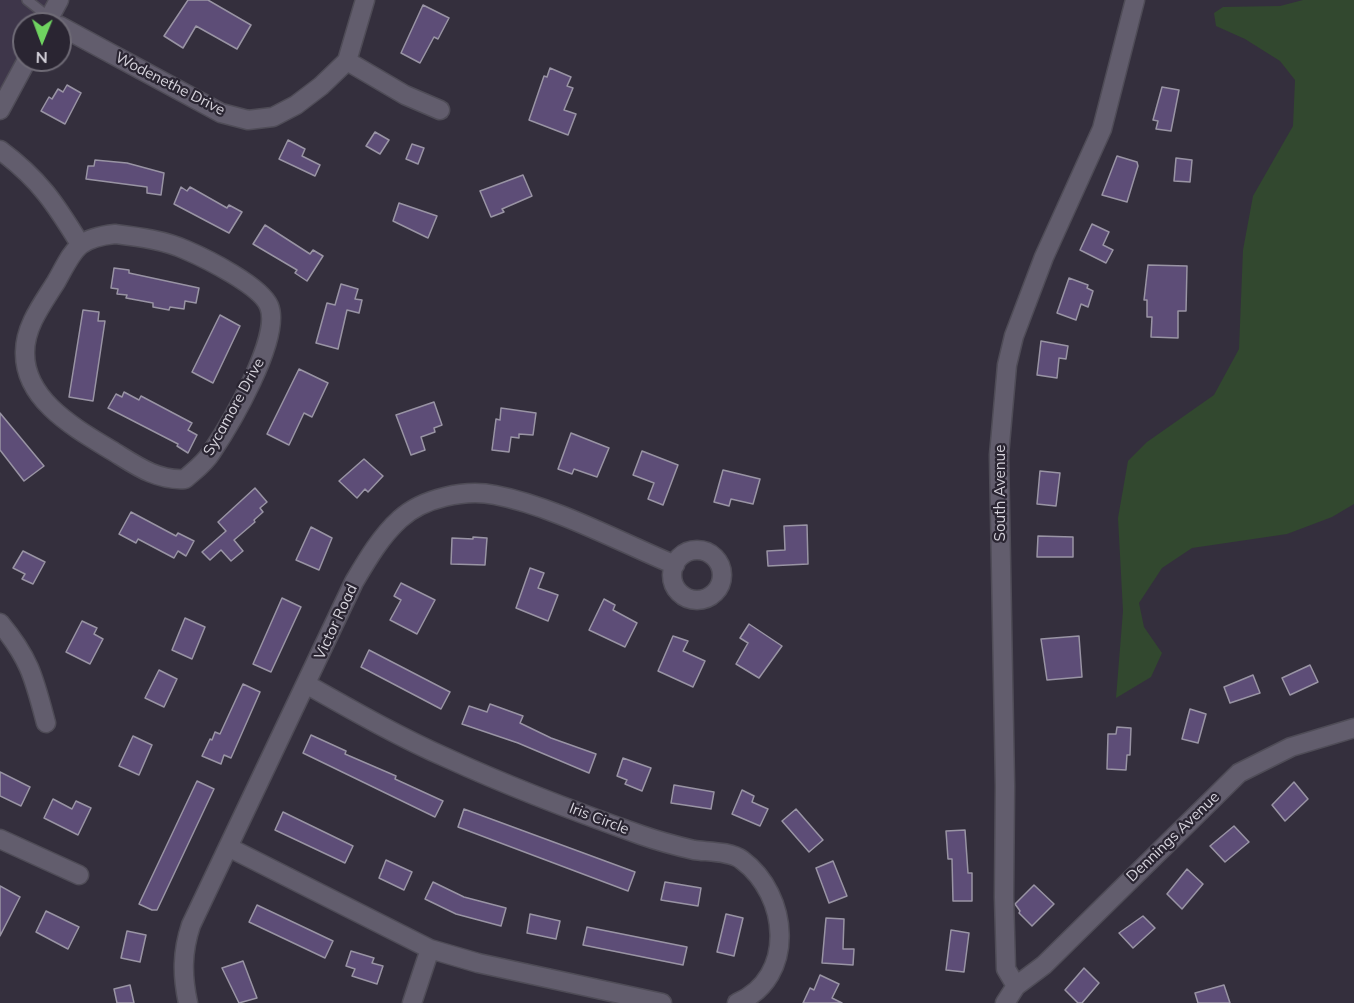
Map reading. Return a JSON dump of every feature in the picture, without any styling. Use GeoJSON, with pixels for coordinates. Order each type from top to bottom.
{"type":"FeatureCollection","features":[{"type":"Feature","properties":{"kind":"street"},"geometry":{"type":"LineString","coordinates":[[365,0],[347,61],[405,95],[440,110]]}},
{"type":"Feature","properties":{"kind":"street","name":"South Avenue"},"geometry":{"type":"LineString","coordinates":[[1017,986],[1006,969],[1004,897],[1005,786],[999,512],[999,455],[1004,388],[1014,336],[1044,257],[1102,129],[1135,0]]}},
{"type":"Feature","properties":{"kind":"street","name":"Wodenethe Drive"},"geometry":{"type":"LineString","coordinates":[[72,33],[221,113],[248,120],[273,117],[296,105],[347,61]]}},
{"type":"Feature","properties":{"kind":"street"},"geometry":{"type":"LineString","coordinates":[[0,110],[21,72]]}},
{"type":"Feature","properties":{"kind":"street"},"geometry":{"type":"LineString","coordinates":[[0,150],[28,171],[52,198],[80,244]]}},
{"type":"Feature","properties":{"kind":"street","name":"Sycamore Drive"},"geometry":{"type":"LineString","coordinates":[[115,234],[144,237],[186,250],[260,291],[270,307],[269,333],[260,364],[211,454],[185,478],[151,474],[69,424],[51,408],[30,376],[25,354],[27,336],[37,313],[80,244],[93,236],[115,234]]}},
{"type":"Feature","properties":{"kind":"street","name":"Victor Road"},"geometry":{"type":"LineString","coordinates":[[188,1003],[183,979],[184,947],[191,925],[354,582],[372,553],[401,518],[429,502],[469,494],[495,495],[554,514],[675,565]]}},
{"type":"Feature","properties":{"kind":"street"},"geometry":{"type":"LineString","coordinates":[[0,622],[24,653],[34,678],[46,723]]}},
{"type":"Feature","properties":{"kind":"street","name":"Iris Circle"},"geometry":{"type":"LineString","coordinates":[[306,684],[447,758],[564,806],[644,836],[740,858],[754,870],[768,890],[777,910],[781,929],[780,954],[772,972],[760,988],[738,1003]]}},
{"type":"Feature","properties":{"kind":"street","name":"Dennings Avenue"},"geometry":{"type":"LineString","coordinates":[[1017,986],[1044,965],[1239,773],[1291,747],[1354,728]]}},
{"type":"Feature","properties":{"kind":"street"},"geometry":{"type":"LineString","coordinates":[[0,839],[78,875]]}},
{"type":"Feature","properties":{"kind":"street"},"geometry":{"type":"LineString","coordinates":[[228,847],[430,948],[478,963],[662,1003]]}},
{"type":"Feature","properties":{"kind":"street"},"geometry":{"type":"LineString","coordinates":[[412,1003],[430,948]]}},
{"type":"Feature","properties":{"kind":"street"},"geometry":{"type":"LineString","coordinates":[[1005,1003],[1017,986]]}},
{"type":"Feature","properties":{"kind":"lane"},"geometry":{"type":"LineString","coordinates":[[27,0],[41,12]]}},
{"type":"Feature","properties":{"kind":"shaded area"},"geometry":{"type":"Polygon","coordinates":[[[0,0],[47,0],[41,12],[12,12],[12,69],[0,92],[0,0]]]}},
{"type":"Feature","properties":{"kind":"green space"},"geometry":{"type":"Polygon","coordinates":[[[1303,0],[1354,0],[1354,504],[1332,517],[1287,534],[1192,548],[1162,568],[1139,603],[1144,627],[1162,653],[1151,677],[1116,698],[1123,611],[1118,518],[1128,461],[1147,442],[1214,395],[1239,349],[1243,250],[1253,196],[1293,126],[1295,80],[1280,61],[1245,39],[1216,26],[1214,13],[1223,7],[1280,6],[1303,0]]]}},
{"type":"Feature","properties":{"kind":"building"},"geometry":{"type":"Polygon","coordinates":[[[188,0],[208,0],[251,25],[237,49],[196,26],[183,48],[164,36],[188,0]]]}},
{"type":"Feature","properties":{"kind":"building"},"geometry":{"type":"Polygon","coordinates":[[[423,5],[449,18],[438,39],[434,37],[420,63],[401,53],[423,5]]]}},
{"type":"Feature","properties":{"kind":"building"},"geometry":{"type":"Polygon","coordinates":[[[550,68],[571,77],[567,86],[573,88],[564,110],[576,114],[568,135],[529,120],[544,76],[547,77],[550,68]]]}},
{"type":"Feature","properties":{"kind":"building"},"geometry":{"type":"Polygon","coordinates":[[[67,85],[81,93],[65,124],[41,111],[49,97],[52,99],[58,89],[63,92],[67,85]]]}},
{"type":"Feature","properties":{"kind":"building"},"geometry":{"type":"Polygon","coordinates":[[[1162,87],[1179,90],[1171,131],[1156,129],[1158,121],[1153,120],[1162,87]]]}},
{"type":"Feature","properties":{"kind":"building"},"geometry":{"type":"Polygon","coordinates":[[[375,132],[389,140],[380,154],[366,146],[375,132]]]}},
{"type":"Feature","properties":{"kind":"building"},"geometry":{"type":"Polygon","coordinates":[[[288,140],[305,149],[302,156],[320,165],[315,176],[279,159],[288,140]]]}},
{"type":"Feature","properties":{"kind":"building"},"geometry":{"type":"Polygon","coordinates":[[[412,144],[424,148],[418,164],[406,159],[412,144]]]}},
{"type":"Feature","properties":{"kind":"building"},"geometry":{"type":"Polygon","coordinates":[[[1117,156],[1137,162],[1138,166],[1127,202],[1102,195],[1117,156]]]}},
{"type":"Feature","properties":{"kind":"building"},"geometry":{"type":"Polygon","coordinates":[[[1176,158],[1192,160],[1190,182],[1174,181],[1176,158]]]}},
{"type":"Feature","properties":{"kind":"building"},"geometry":{"type":"Polygon","coordinates":[[[95,160],[127,163],[164,173],[161,195],[147,193],[147,187],[86,179],[88,166],[94,166],[95,160]]]}},
{"type":"Feature","properties":{"kind":"building"},"geometry":{"type":"Polygon","coordinates":[[[523,175],[532,196],[502,209],[504,212],[491,217],[480,191],[523,175]]]}},
{"type":"Feature","properties":{"kind":"building"},"geometry":{"type":"Polygon","coordinates":[[[181,187],[187,191],[190,187],[227,208],[229,205],[242,212],[229,233],[174,204],[181,187]]]}},
{"type":"Feature","properties":{"kind":"building"},"geometry":{"type":"Polygon","coordinates":[[[399,203],[437,216],[428,238],[393,221],[399,203]]]}},
{"type":"Feature","properties":{"kind":"building"},"geometry":{"type":"Polygon","coordinates":[[[1092,224],[1109,232],[1103,245],[1113,250],[1106,263],[1080,250],[1092,224]]]}},
{"type":"Feature","properties":{"kind":"building"},"geometry":{"type":"Polygon","coordinates":[[[265,225],[310,254],[313,250],[323,256],[307,281],[295,273],[297,270],[253,244],[265,225]]]}},
{"type":"Feature","properties":{"kind":"building"},"geometry":{"type":"Polygon","coordinates":[[[1148,265],[1187,266],[1186,311],[1178,311],[1178,338],[1151,337],[1152,317],[1147,317],[1147,300],[1144,300],[1148,265]]]}},
{"type":"Feature","properties":{"kind":"building"},"geometry":{"type":"Polygon","coordinates":[[[114,268],[199,288],[196,303],[185,301],[184,309],[170,307],[169,310],[153,307],[153,303],[126,298],[127,295],[117,294],[118,289],[111,288],[114,268]]]}},
{"type":"Feature","properties":{"kind":"building"},"geometry":{"type":"Polygon","coordinates":[[[1069,278],[1088,285],[1087,288],[1093,291],[1088,307],[1081,304],[1076,320],[1057,313],[1069,278]]]}},
{"type":"Feature","properties":{"kind":"building"},"geometry":{"type":"Polygon","coordinates":[[[341,284],[358,289],[355,299],[362,300],[359,313],[347,310],[338,349],[316,343],[327,303],[335,305],[341,284]]]}},
{"type":"Feature","properties":{"kind":"building"},"geometry":{"type":"Polygon","coordinates":[[[83,310],[99,312],[98,321],[105,321],[93,401],[69,397],[83,310]]]}},
{"type":"Feature","properties":{"kind":"building"},"geometry":{"type":"Polygon","coordinates":[[[220,315],[240,326],[213,383],[192,372],[220,315]]]}},
{"type":"Feature","properties":{"kind":"building"},"geometry":{"type":"Polygon","coordinates":[[[1041,341],[1068,346],[1066,359],[1059,358],[1057,378],[1037,375],[1041,341]]]}},
{"type":"Feature","properties":{"kind":"building"},"geometry":{"type":"Polygon","coordinates":[[[299,369],[328,383],[312,417],[304,413],[289,445],[267,434],[299,369]]]}},
{"type":"Feature","properties":{"kind":"building"},"geometry":{"type":"Polygon","coordinates":[[[124,392],[139,400],[141,396],[192,423],[188,430],[197,435],[188,453],[177,446],[178,444],[108,408],[116,394],[122,397],[124,392]]]}},
{"type":"Feature","properties":{"kind":"building"},"geometry":{"type":"Polygon","coordinates":[[[434,402],[442,425],[434,428],[435,432],[421,437],[425,450],[411,455],[396,415],[434,402]]]}},
{"type":"Feature","properties":{"kind":"building"},"geometry":{"type":"Polygon","coordinates":[[[501,408],[536,413],[533,435],[519,434],[519,438],[511,437],[509,452],[492,450],[496,419],[500,420],[501,408]]]}},
{"type":"Feature","properties":{"kind":"building"},"geometry":{"type":"Polygon","coordinates":[[[0,413],[44,466],[24,481],[0,450],[0,413]]]}},
{"type":"Feature","properties":{"kind":"building"},"geometry":{"type":"Polygon","coordinates":[[[571,433],[609,448],[597,477],[574,469],[572,474],[558,469],[571,433]]]}},
{"type":"Feature","properties":{"kind":"building"},"geometry":{"type":"Polygon","coordinates":[[[642,451],[678,465],[663,505],[648,499],[654,483],[633,475],[642,451]]]}},
{"type":"Feature","properties":{"kind":"building"},"geometry":{"type":"Polygon","coordinates":[[[364,459],[383,476],[368,492],[365,489],[357,498],[339,481],[364,459]]]}},
{"type":"Feature","properties":{"kind":"building"},"geometry":{"type":"Polygon","coordinates":[[[723,470],[760,479],[753,504],[731,499],[729,506],[714,502],[723,470]]]}},
{"type":"Feature","properties":{"kind":"building"},"geometry":{"type":"Polygon","coordinates":[[[1040,471],[1060,473],[1056,506],[1037,504],[1040,471]]]}},
{"type":"Feature","properties":{"kind":"building"},"geometry":{"type":"Polygon","coordinates":[[[255,488],[267,502],[260,508],[263,512],[254,520],[255,522],[234,540],[243,551],[231,561],[221,550],[210,560],[202,552],[226,531],[218,522],[255,488]]]}},
{"type":"Feature","properties":{"kind":"building"},"geometry":{"type":"Polygon","coordinates":[[[131,512],[176,536],[178,533],[194,541],[186,556],[178,551],[174,558],[138,539],[136,543],[119,534],[131,512]]]}},
{"type":"Feature","properties":{"kind":"building"},"geometry":{"type":"Polygon","coordinates":[[[807,525],[808,564],[768,566],[767,551],[785,550],[784,526],[807,525]]]}},
{"type":"Feature","properties":{"kind":"building"},"geometry":{"type":"Polygon","coordinates":[[[311,527],[332,538],[319,570],[296,560],[311,527]]]}},
{"type":"Feature","properties":{"kind":"building"},"geometry":{"type":"Polygon","coordinates":[[[1038,536],[1073,537],[1073,557],[1037,557],[1038,536]]]}},
{"type":"Feature","properties":{"kind":"building"},"geometry":{"type":"Polygon","coordinates":[[[473,537],[487,538],[485,565],[451,564],[452,538],[473,539],[473,537]]]}},
{"type":"Feature","properties":{"kind":"building"},"geometry":{"type":"Polygon","coordinates":[[[23,551],[45,562],[33,584],[22,579],[25,574],[13,568],[23,551]]]}},
{"type":"Feature","properties":{"kind":"building"},"geometry":{"type":"Polygon","coordinates":[[[530,568],[544,573],[538,588],[558,595],[548,621],[516,608],[530,568]]]}},
{"type":"Feature","properties":{"kind":"building"},"geometry":{"type":"Polygon","coordinates":[[[401,583],[435,600],[417,634],[390,620],[401,600],[394,596],[401,583]]]}},
{"type":"Feature","properties":{"kind":"building"},"geometry":{"type":"Polygon","coordinates":[[[282,598],[301,607],[271,672],[253,664],[282,598]]]}},
{"type":"Feature","properties":{"kind":"building"},"geometry":{"type":"Polygon","coordinates":[[[604,599],[615,605],[613,610],[637,623],[625,647],[589,630],[604,599]]]}},
{"type":"Feature","properties":{"kind":"building"},"geometry":{"type":"Polygon","coordinates":[[[185,618],[205,627],[192,659],[172,650],[185,618]]]}},
{"type":"Feature","properties":{"kind":"building"},"geometry":{"type":"Polygon","coordinates":[[[82,621],[97,628],[94,634],[103,639],[90,664],[66,652],[82,621]]]}},
{"type":"Feature","properties":{"kind":"building"},"geometry":{"type":"Polygon","coordinates":[[[749,624],[782,646],[759,678],[736,664],[748,643],[740,638],[749,624]]]}},
{"type":"Feature","properties":{"kind":"building"},"geometry":{"type":"Polygon","coordinates":[[[673,636],[688,641],[683,651],[705,661],[693,687],[658,671],[673,636]]]}},
{"type":"Feature","properties":{"kind":"building"},"geometry":{"type":"Polygon","coordinates":[[[1079,636],[1082,677],[1047,680],[1041,639],[1079,636]]]}},
{"type":"Feature","properties":{"kind":"building"},"geometry":{"type":"Polygon","coordinates":[[[369,650],[450,692],[441,709],[361,667],[369,650]]]}},
{"type":"Feature","properties":{"kind":"building"},"geometry":{"type":"Polygon","coordinates":[[[1310,665],[1318,682],[1290,695],[1282,678],[1310,665]]]}},
{"type":"Feature","properties":{"kind":"building"},"geometry":{"type":"Polygon","coordinates":[[[159,670],[177,679],[164,707],[145,698],[159,670]]]}},
{"type":"Feature","properties":{"kind":"building"},"geometry":{"type":"Polygon","coordinates":[[[1253,675],[1260,693],[1230,703],[1224,687],[1253,675]]]}},
{"type":"Feature","properties":{"kind":"building"},"geometry":{"type":"Polygon","coordinates":[[[243,684],[260,692],[231,758],[224,755],[221,764],[202,756],[215,732],[220,734],[243,684]]]}},
{"type":"Feature","properties":{"kind":"building"},"geometry":{"type":"Polygon","coordinates":[[[490,704],[523,716],[520,723],[551,738],[596,754],[589,773],[518,743],[462,724],[469,706],[487,712],[490,704]]]}},
{"type":"Feature","properties":{"kind":"building"},"geometry":{"type":"Polygon","coordinates":[[[1190,709],[1206,714],[1198,743],[1182,739],[1190,709]]]}},
{"type":"Feature","properties":{"kind":"building"},"geometry":{"type":"Polygon","coordinates":[[[1117,727],[1131,728],[1130,755],[1127,755],[1126,770],[1107,769],[1108,734],[1116,734],[1117,727]]]}},
{"type":"Feature","properties":{"kind":"building"},"geometry":{"type":"Polygon","coordinates":[[[311,735],[443,801],[435,817],[303,753],[311,735]]]}},
{"type":"Feature","properties":{"kind":"building"},"geometry":{"type":"Polygon","coordinates":[[[133,736],[152,745],[139,775],[119,766],[133,736]]]}},
{"type":"Feature","properties":{"kind":"building"},"geometry":{"type":"Polygon","coordinates":[[[623,758],[651,768],[642,791],[625,784],[627,780],[617,776],[623,758]]]}},
{"type":"Feature","properties":{"kind":"building"},"geometry":{"type":"Polygon","coordinates":[[[0,772],[30,787],[21,806],[0,796],[0,772]]]}},
{"type":"Feature","properties":{"kind":"building"},"geometry":{"type":"Polygon","coordinates":[[[197,781],[214,789],[157,910],[152,910],[139,904],[197,781]]]}},
{"type":"Feature","properties":{"kind":"building"},"geometry":{"type":"Polygon","coordinates":[[[1294,782],[1308,799],[1285,821],[1272,805],[1294,782]]]}},
{"type":"Feature","properties":{"kind":"building"},"geometry":{"type":"Polygon","coordinates":[[[674,785],[714,792],[711,809],[671,803],[674,785]]]}},
{"type":"Feature","properties":{"kind":"building"},"geometry":{"type":"Polygon","coordinates":[[[742,790],[754,796],[752,802],[768,809],[760,826],[732,814],[742,790]]]}},
{"type":"Feature","properties":{"kind":"building"},"geometry":{"type":"Polygon","coordinates":[[[53,799],[72,809],[76,801],[91,808],[78,835],[44,818],[53,799]]]}},
{"type":"Feature","properties":{"kind":"building"},"geometry":{"type":"Polygon","coordinates":[[[464,809],[635,872],[628,891],[458,827],[464,809]]]}},
{"type":"Feature","properties":{"kind":"building"},"geometry":{"type":"Polygon","coordinates":[[[796,809],[823,840],[809,852],[782,821],[796,809]]]}},
{"type":"Feature","properties":{"kind":"building"},"geometry":{"type":"Polygon","coordinates":[[[283,812],[353,846],[345,863],[275,830],[283,812]]]}},
{"type":"Feature","properties":{"kind":"building"},"geometry":{"type":"Polygon","coordinates":[[[1234,826],[1249,842],[1225,862],[1210,846],[1234,826]]]}},
{"type":"Feature","properties":{"kind":"building"},"geometry":{"type":"Polygon","coordinates":[[[965,830],[968,873],[972,873],[972,901],[953,901],[952,859],[948,859],[946,831],[965,830]]]}},
{"type":"Feature","properties":{"kind":"building"},"geometry":{"type":"Polygon","coordinates":[[[386,860],[412,872],[404,890],[379,878],[386,860]]]}},
{"type":"Feature","properties":{"kind":"building"},"geometry":{"type":"Polygon","coordinates":[[[833,861],[847,896],[829,903],[816,868],[833,861]]]}},
{"type":"Feature","properties":{"kind":"building"},"geometry":{"type":"Polygon","coordinates":[[[1187,869],[1203,884],[1182,909],[1167,894],[1187,869]]]}},
{"type":"Feature","properties":{"kind":"building"},"geometry":{"type":"Polygon","coordinates":[[[433,882],[464,897],[506,908],[501,926],[456,914],[425,899],[433,882]]]}},
{"type":"Feature","properties":{"kind":"building"},"geometry":{"type":"Polygon","coordinates":[[[665,882],[701,888],[698,906],[661,900],[665,882]]]}},
{"type":"Feature","properties":{"kind":"building"},"geometry":{"type":"Polygon","coordinates":[[[1034,885],[1054,904],[1032,926],[1019,913],[1015,904],[1034,885]]]}},
{"type":"Feature","properties":{"kind":"building"},"geometry":{"type":"Polygon","coordinates":[[[0,886],[20,897],[0,936],[0,886]]]}},
{"type":"Feature","properties":{"kind":"building"},"geometry":{"type":"Polygon","coordinates":[[[257,905],[333,941],[325,958],[249,922],[257,905]]]}},
{"type":"Feature","properties":{"kind":"building"},"geometry":{"type":"Polygon","coordinates":[[[46,911],[79,927],[68,949],[36,932],[46,911]]]}},
{"type":"Feature","properties":{"kind":"building"},"geometry":{"type":"Polygon","coordinates":[[[530,914],[560,921],[556,939],[527,933],[530,914]]]}},
{"type":"Feature","properties":{"kind":"building"},"geometry":{"type":"Polygon","coordinates":[[[726,914],[743,918],[734,956],[717,952],[726,914]]]}},
{"type":"Feature","properties":{"kind":"building"},"geometry":{"type":"Polygon","coordinates":[[[1143,916],[1155,928],[1133,948],[1119,933],[1143,916]]]}},
{"type":"Feature","properties":{"kind":"building"},"geometry":{"type":"Polygon","coordinates":[[[826,918],[844,919],[843,949],[854,949],[853,965],[822,963],[826,918]]]}},
{"type":"Feature","properties":{"kind":"building"},"geometry":{"type":"Polygon","coordinates":[[[587,927],[687,947],[683,965],[583,945],[587,927]]]}},
{"type":"Feature","properties":{"kind":"building"},"geometry":{"type":"Polygon","coordinates":[[[951,930],[969,933],[964,972],[946,970],[951,930]]]}},
{"type":"Feature","properties":{"kind":"building"},"geometry":{"type":"Polygon","coordinates":[[[127,931],[146,935],[140,962],[121,958],[127,931]]]}},
{"type":"Feature","properties":{"kind":"building"},"geometry":{"type":"Polygon","coordinates":[[[351,951],[374,958],[372,963],[383,966],[377,984],[352,976],[355,969],[346,966],[351,951]]]}},
{"type":"Feature","properties":{"kind":"building"},"geometry":{"type":"Polygon","coordinates":[[[243,961],[257,998],[239,1003],[222,968],[243,961]]]}},
{"type":"Feature","properties":{"kind":"building"},"geometry":{"type":"Polygon","coordinates":[[[1084,968],[1099,983],[1082,1003],[1078,1003],[1065,990],[1084,968]]]}},
{"type":"Feature","properties":{"kind":"building"},"geometry":{"type":"Polygon","coordinates":[[[820,975],[839,984],[832,998],[842,1003],[803,1003],[810,988],[814,990],[820,975]]]}},
{"type":"Feature","properties":{"kind":"building"},"geometry":{"type":"Polygon","coordinates":[[[130,985],[134,1003],[117,1003],[114,989],[130,985]]]}},
{"type":"Feature","properties":{"kind":"building"},"geometry":{"type":"Polygon","coordinates":[[[1224,985],[1230,1003],[1198,1003],[1195,993],[1224,985]]]}}]}
